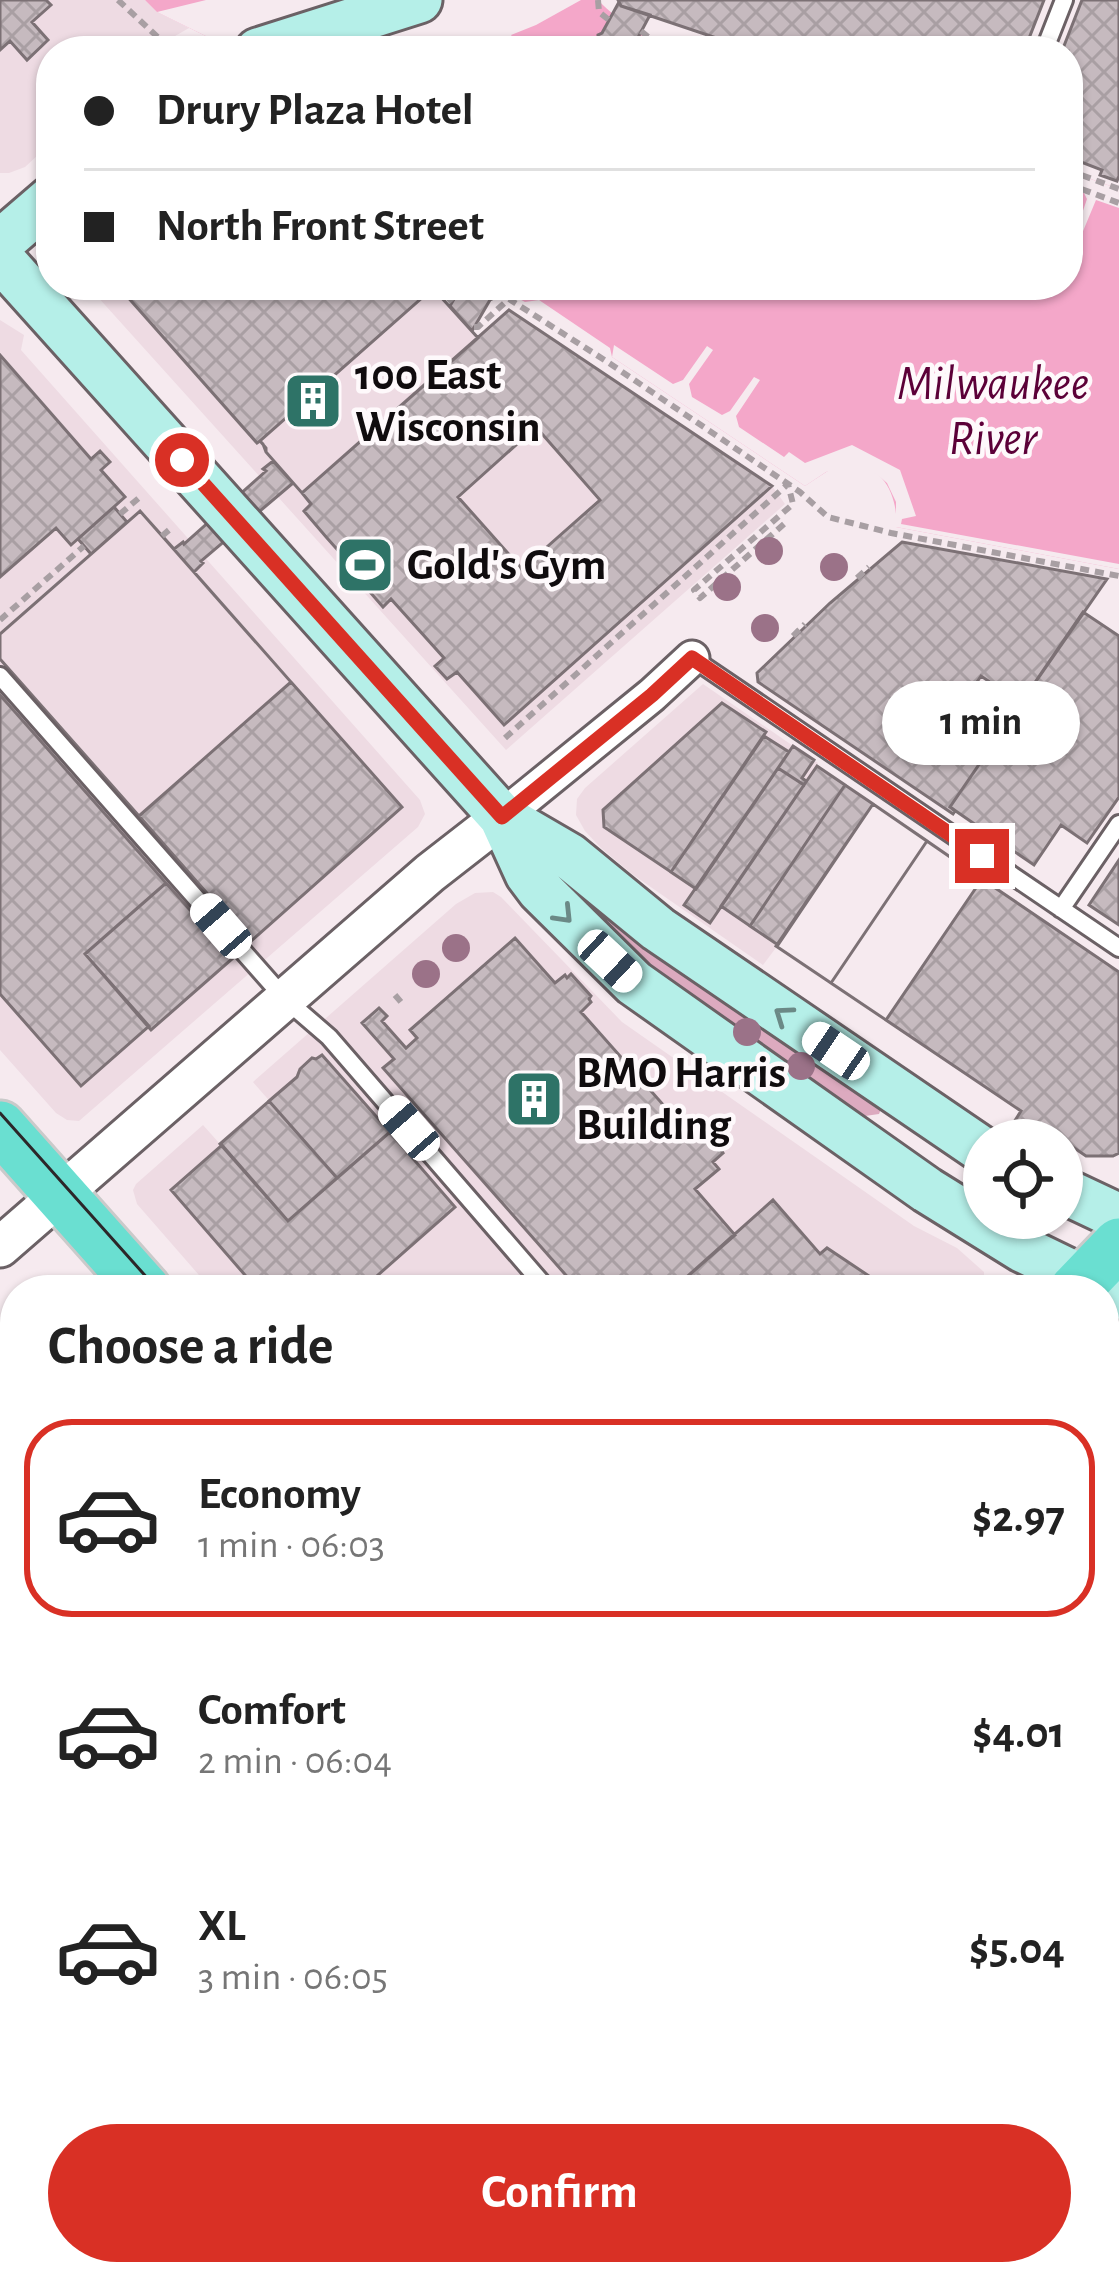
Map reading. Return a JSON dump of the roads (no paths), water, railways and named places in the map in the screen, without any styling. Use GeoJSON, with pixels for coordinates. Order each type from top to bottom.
{"type":"FeatureCollection","features":[{"type":"Feature","properties":{"kind":"main road"},"geometry":{"type":"LineString","coordinates":[[305,36],[419,0]]}},
{"type":"Feature","properties":{"kind":"main road"},"geometry":{"type":"LineString","coordinates":[[0,243],[36,213]]}},
{"type":"Feature","properties":{"kind":"main road"},"geometry":{"type":"LineString","coordinates":[[0,258],[36,298]]}},
{"type":"Feature","properties":{"kind":"main road"},"geometry":{"type":"LineString","coordinates":[[38,300],[502,817],[540,890],[634,983],[927,1190],[1004,1238],[1093,1275]]}},
{"type":"Feature","properties":{"kind":"main road"},"geometry":{"type":"LineString","coordinates":[[502,817],[569,856],[658,929],[963,1137]]}},
{"type":"Feature","properties":{"kind":"main road"},"geometry":{"type":"LineString","coordinates":[[0,1127],[132,1275]]}},
{"type":"Feature","properties":{"kind":"main road"},"geometry":{"type":"LineString","coordinates":[[1083,1200],[1119,1216]]}},
{"type":"Feature","properties":{"kind":"street"},"geometry":{"type":"LineString","coordinates":[[0,1247],[430,873],[692,658]]}},
{"type":"Feature","properties":{"kind":"lane"},"geometry":{"type":"LineString","coordinates":[[1050,36],[1064,0]]}},
{"type":"Feature","properties":{"kind":"lane"},"geometry":{"type":"LineString","coordinates":[[692,658],[1119,948]]}},
{"type":"Feature","properties":{"kind":"lane"},"geometry":{"type":"LineString","coordinates":[[0,676],[43,734],[285,999],[329,1037],[535,1275]]}},
{"type":"Feature","properties":{"kind":"lane"},"geometry":{"type":"LineString","coordinates":[[1061,909],[1119,824]]}},
{"type":"Feature","properties":{"kind":"water"},"geometry":{"type":"Polygon","coordinates":[[[145,0],[598,0],[650,36],[206,36],[157,12],[145,0]]]}},
{"type":"Feature","properties":{"kind":"water","name":"Milwaukee River"},"geometry":{"type":"Polygon","coordinates":[[[1083,176],[1119,189],[1119,569],[896,527],[890,491],[876,472],[853,464],[839,466],[805,486],[612,357],[610,348],[539,300],[1083,300],[1083,176]]]}},
{"type":"Feature","properties":{"kind":"tram line"},"geometry":{"type":"LineString","coordinates":[[0,1113],[145,1275]]}},
{"type":"Feature","properties":{"kind":"place","name":"100 East Wisconsin"},"geometry":{"type":"Point","coordinates":[313,401]}},
{"type":"Feature","properties":{"kind":"place","name":"Gold's Gym"},"geometry":{"type":"Point","coordinates":[365,565]}},
{"type":"Feature","properties":{"kind":"place","name":"BMO Harris Building"},"geometry":{"type":"Point","coordinates":[534,1099]}}]}
